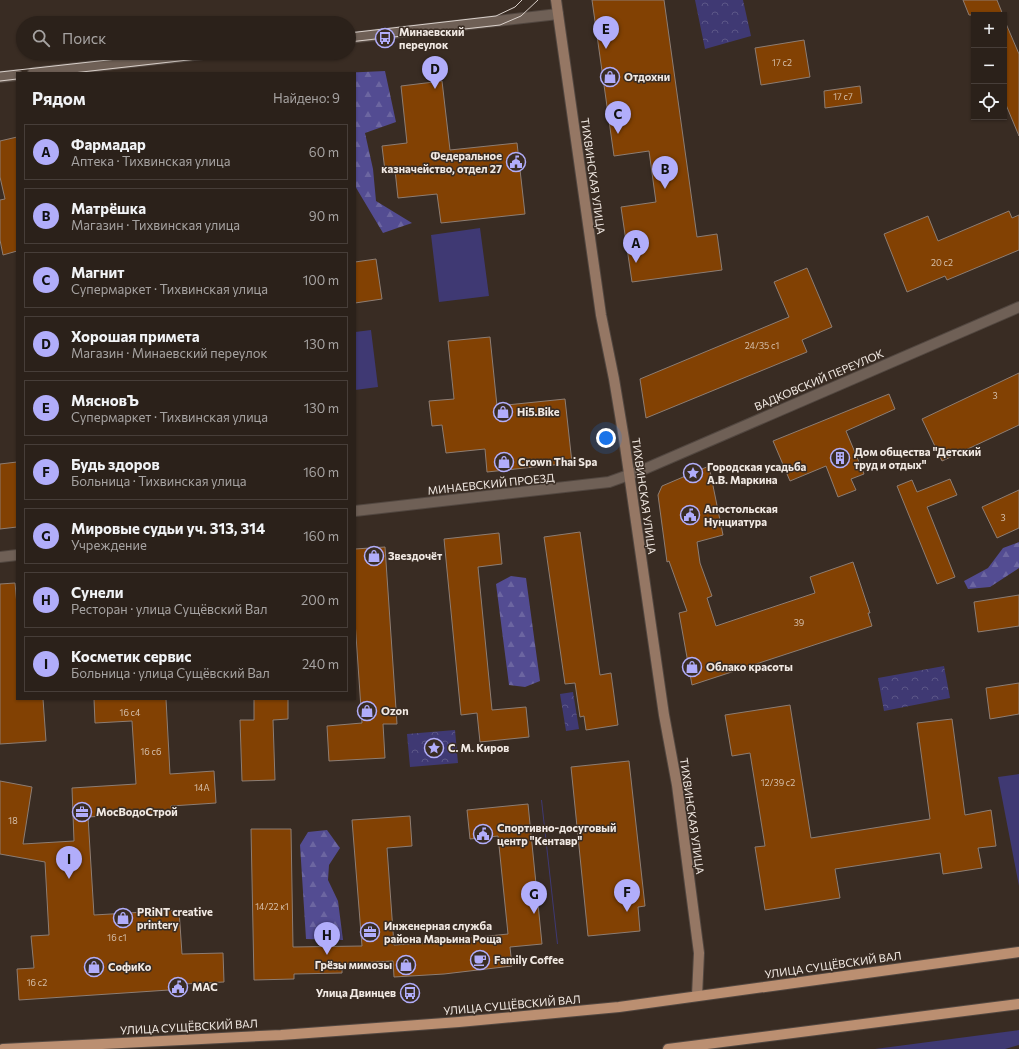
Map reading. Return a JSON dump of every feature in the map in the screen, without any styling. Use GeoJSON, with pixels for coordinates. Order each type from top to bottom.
{"type":"FeatureCollection","features":[{"type":"Feature","properties":{"kind":"main road","name":"УЛИЦА СУЩЁВСКИЙ ВАЛ"},"geometry":{"type":"LineString","coordinates":[[3,1049],[281,1035],[429,1024],[619,1007],[1019,952]]}},
{"type":"Feature","properties":{"kind":"main road"},"geometry":{"type":"LineString","coordinates":[[668,1049],[1019,1004]]}},
{"type":"Feature","properties":{"kind":"street","name":"ТИХВИНСКАЯ УЛИЦА"},"geometry":{"type":"LineString","coordinates":[[556,0],[601,315],[614,379],[664,716],[676,785],[699,953],[696,996]]}},
{"type":"Feature","properties":{"kind":"street"},"geometry":{"type":"LineString","coordinates":[[356,37],[558,14]]}},
{"type":"Feature","properties":{"kind":"street"},"geometry":{"type":"LineString","coordinates":[[42,72],[149,60]]}},
{"type":"Feature","properties":{"kind":"street"},"geometry":{"type":"LineString","coordinates":[[0,77],[16,75]]}},
{"type":"Feature","properties":{"kind":"street","name":"ВАДКОВСКИЙ ПЕРЕУЛОК"},"geometry":{"type":"LineString","coordinates":[[629,475],[1019,307]]}},
{"type":"Feature","properties":{"kind":"street","name":"МИНАЕВСКИЙ ПРОЕЗД"},"geometry":{"type":"LineString","coordinates":[[356,511],[591,485],[609,482],[629,475]]}},
{"type":"Feature","properties":{"kind":"street"},"geometry":{"type":"LineString","coordinates":[[0,557],[16,555]]}},
{"type":"Feature","properties":{"kind":"street"},"geometry":{"type":"LineString","coordinates":[[708,1049],[730,1041]]}},
{"type":"Feature","properties":{"kind":"green space"},"geometry":{"type":"Polygon","coordinates":[[[695,0],[743,0],[751,36],[705,49],[695,0]]]}},
{"type":"Feature","properties":{"kind":"green space"},"geometry":{"type":"Polygon","coordinates":[[[385,71],[396,122],[365,133],[373,169],[376,201],[412,223],[383,233],[356,188],[356,72],[385,71]]]}},
{"type":"Feature","properties":{"kind":"green space"},"geometry":{"type":"Polygon","coordinates":[[[480,228],[489,296],[439,302],[431,235],[480,228]]]}},
{"type":"Feature","properties":{"kind":"green space"},"geometry":{"type":"Polygon","coordinates":[[[371,330],[378,387],[356,390],[356,332],[371,330]]]}},
{"type":"Feature","properties":{"kind":"green space"},"geometry":{"type":"Polygon","coordinates":[[[1019,542],[1019,568],[990,587],[968,589],[964,581],[988,568],[1003,548],[1019,542]]]}},
{"type":"Feature","properties":{"kind":"green space"},"geometry":{"type":"Polygon","coordinates":[[[511,576],[526,578],[540,681],[525,687],[509,685],[496,584],[511,576]]]}},
{"type":"Feature","properties":{"kind":"green space"},"geometry":{"type":"Polygon","coordinates":[[[944,666],[950,698],[884,711],[878,678],[944,666]]]}},
{"type":"Feature","properties":{"kind":"green space"},"geometry":{"type":"Polygon","coordinates":[[[573,692],[579,729],[566,731],[560,694],[573,692]]]}},
{"type":"Feature","properties":{"kind":"green space"},"geometry":{"type":"Polygon","coordinates":[[[455,730],[458,763],[410,767],[407,734],[455,730]]]}},
{"type":"Feature","properties":{"kind":"green space"},"geometry":{"type":"Polygon","coordinates":[[[1019,774],[1019,886],[998,777],[1019,774]]]}},
{"type":"Feature","properties":{"kind":"green space"},"geometry":{"type":"Polygon","coordinates":[[[542,800],[558,944],[557,944],[542,800]]]}},
{"type":"Feature","properties":{"kind":"green space"},"geometry":{"type":"Polygon","coordinates":[[[327,830],[340,848],[329,865],[328,880],[338,901],[343,940],[306,939],[300,845],[308,832],[327,830]]]}},
{"type":"Feature","properties":{"kind":"green space"},"geometry":{"type":"Polygon","coordinates":[[[1019,1030],[1019,1045],[1005,1049],[875,1049],[1019,1030]]]}},
{"type":"Feature","properties":{"kind":"building"},"geometry":{"type":"Polygon","coordinates":[[[592,0],[664,0],[697,237],[717,234],[722,270],[632,282],[621,207],[656,202],[649,151],[614,156],[592,0]]]}},
{"type":"Feature","properties":{"kind":"building"},"geometry":{"type":"Polygon","coordinates":[[[963,0],[997,0],[1002,12],[971,12],[971,15],[969,15],[963,0]]]}},
{"type":"Feature","properties":{"kind":"building"},"geometry":{"type":"Polygon","coordinates":[[[1007,26],[1019,54],[1019,136],[1007,107],[1007,26]]]}},
{"type":"Feature","properties":{"kind":"building"},"geometry":{"type":"Polygon","coordinates":[[[804,40],[810,77],[761,85],[755,48],[804,40]]]}},
{"type":"Feature","properties":{"kind":"building"},"geometry":{"type":"Polygon","coordinates":[[[442,81],[450,150],[517,143],[525,214],[441,223],[437,194],[398,198],[395,170],[385,171],[382,146],[407,143],[401,86],[442,81]]]}},
{"type":"Feature","properties":{"kind":"building"},"geometry":{"type":"Polygon","coordinates":[[[860,86],[862,103],[825,108],[824,91],[860,86]]]}},
{"type":"Feature","properties":{"kind":"building"},"geometry":{"type":"Polygon","coordinates":[[[16,137],[16,251],[3,255],[0,240],[0,200],[5,199],[0,177],[0,141],[16,137]]]}},
{"type":"Feature","properties":{"kind":"building"},"geometry":{"type":"Polygon","coordinates":[[[1009,211],[1012,218],[1019,215],[1019,250],[947,280],[945,276],[907,292],[884,234],[928,216],[938,241],[1009,211]]]}},
{"type":"Feature","properties":{"kind":"building"},"geometry":{"type":"Polygon","coordinates":[[[376,259],[382,299],[356,303],[356,262],[376,259]]]}},
{"type":"Feature","properties":{"kind":"building"},"geometry":{"type":"Polygon","coordinates":[[[807,268],[832,327],[802,340],[807,352],[646,418],[640,379],[789,317],[774,282],[807,268]]]}},
{"type":"Feature","properties":{"kind":"building"},"geometry":{"type":"Polygon","coordinates":[[[490,337],[497,406],[565,399],[572,463],[487,472],[485,449],[446,453],[442,425],[432,426],[429,401],[454,399],[448,341],[490,337]]]}},
{"type":"Feature","properties":{"kind":"building"},"geometry":{"type":"Polygon","coordinates":[[[1019,373],[1019,425],[942,461],[922,419],[1019,373]]]}},
{"type":"Feature","properties":{"kind":"building","name":"Дом общества \"Детский труд и отдых\""},"geometry":{"type":"Polygon","coordinates":[[[889,394],[895,409],[846,431],[864,474],[851,479],[856,490],[838,497],[826,466],[790,481],[773,441],[889,394]]]}},
{"type":"Feature","properties":{"kind":"building"},"geometry":{"type":"Polygon","coordinates":[[[16,462],[16,527],[0,529],[0,464],[16,462]]]}},
{"type":"Feature","properties":{"kind":"building"},"geometry":{"type":"Polygon","coordinates":[[[709,466],[723,535],[697,542],[700,563],[712,596],[707,598],[716,626],[815,593],[810,577],[853,562],[870,613],[868,613],[872,626],[692,685],[679,613],[687,611],[669,561],[667,562],[658,495],[662,486],[709,466]]]}},
{"type":"Feature","properties":{"kind":"building"},"geometry":{"type":"Polygon","coordinates":[[[950,479],[957,495],[927,507],[955,577],[937,584],[897,486],[912,480],[917,492],[950,479]]]}},
{"type":"Feature","properties":{"kind":"building"},"geometry":{"type":"Polygon","coordinates":[[[1019,490],[1019,528],[997,538],[982,507],[1019,490]]]}},
{"type":"Feature","properties":{"kind":"building"},"geometry":{"type":"Polygon","coordinates":[[[580,532],[600,675],[611,673],[618,725],[586,730],[584,716],[580,717],[575,683],[565,684],[544,537],[580,532]]]}},
{"type":"Feature","properties":{"kind":"building"},"geometry":{"type":"Polygon","coordinates":[[[499,533],[502,564],[478,567],[492,710],[526,707],[529,737],[480,742],[477,713],[461,715],[444,539],[499,533]]]}},
{"type":"Feature","properties":{"kind":"building"},"geometry":{"type":"Polygon","coordinates":[[[385,547],[397,724],[383,724],[385,758],[329,761],[327,726],[362,723],[356,636],[356,549],[385,547]]]}},
{"type":"Feature","properties":{"kind":"building"},"geometry":{"type":"Polygon","coordinates":[[[15,583],[16,700],[43,700],[46,741],[0,744],[0,584],[15,583]]]}},
{"type":"Feature","properties":{"kind":"building"},"geometry":{"type":"Polygon","coordinates":[[[1019,595],[1019,626],[978,632],[974,602],[1019,595]]]}},
{"type":"Feature","properties":{"kind":"building"},"geometry":{"type":"Polygon","coordinates":[[[1019,683],[1019,714],[990,719],[986,688],[1019,683]]]}},
{"type":"Feature","properties":{"kind":"building"},"geometry":{"type":"Polygon","coordinates":[[[94,700],[166,700],[170,774],[214,771],[216,803],[171,806],[172,812],[88,817],[94,915],[179,910],[182,954],[223,953],[224,982],[184,984],[184,989],[19,1000],[17,969],[34,968],[31,936],[49,935],[45,862],[0,854],[0,781],[32,787],[23,844],[74,841],[72,788],[136,784],[132,721],[95,723],[94,700]]]}},
{"type":"Feature","properties":{"kind":"building"},"geometry":{"type":"Polygon","coordinates":[[[254,700],[288,700],[288,719],[273,720],[275,780],[242,781],[240,720],[254,720],[254,700]]]}},
{"type":"Feature","properties":{"kind":"building"},"geometry":{"type":"Polygon","coordinates":[[[790,705],[811,838],[930,819],[917,723],[952,719],[965,815],[991,810],[996,846],[978,848],[982,868],[943,874],[940,853],[835,869],[840,898],[765,910],[755,847],[765,846],[750,753],[732,756],[725,715],[790,705]]]}},
{"type":"Feature","properties":{"kind":"building"},"geometry":{"type":"Polygon","coordinates":[[[629,761],[645,906],[638,907],[640,931],[588,936],[571,767],[629,761]]]}},
{"type":"Feature","properties":{"kind":"building"},"geometry":{"type":"Polygon","coordinates":[[[528,804],[542,944],[510,947],[512,966],[444,974],[394,977],[393,961],[342,964],[342,973],[294,974],[294,979],[254,980],[251,829],[291,829],[293,947],[362,946],[352,820],[410,816],[412,846],[387,848],[394,945],[422,943],[508,934],[498,836],[470,839],[467,810],[528,804]]]}},
{"type":"Feature","properties":{"kind":"tram line"},"geometry":{"type":"LineString","coordinates":[[356,32],[496,16],[515,7],[522,0]]}},
{"type":"Feature","properties":{"kind":"tram line"},"geometry":{"type":"LineString","coordinates":[[356,41],[500,25],[521,16],[538,0]]}},
{"type":"Feature","properties":{"kind":"tram line"},"geometry":{"type":"LineString","coordinates":[[0,72],[108,60]]}},
{"type":"Feature","properties":{"kind":"tram line"},"geometry":{"type":"LineString","coordinates":[[82,72],[188,60]]}},
{"type":"Feature","properties":{"kind":"tram line"},"geometry":{"type":"LineString","coordinates":[[0,81],[16,79]]}},
{"type":"Feature","properties":{"kind":"place","name":"Минаевский переулок"},"geometry":{"type":"Point","coordinates":[385,38]}},
{"type":"Feature","properties":{"kind":"place","name":"МясновЪ"},"geometry":{"type":"Point","coordinates":[606,49]}},
{"type":"Feature","properties":{"kind":"place","name":"Отдохни"},"geometry":{"type":"Point","coordinates":[610,77]}},
{"type":"Feature","properties":{"kind":"place","name":"Хорошая примета"},"geometry":{"type":"Point","coordinates":[435,89]}},
{"type":"Feature","properties":{"kind":"place","name":"Магнит"},"geometry":{"type":"Point","coordinates":[618,134]}},
{"type":"Feature","properties":{"kind":"place","name":"Федеральное казначейство, отдел 27"},"geometry":{"type":"Point","coordinates":[516,162]}},
{"type":"Feature","properties":{"kind":"place","name":"Матрёшка"},"geometry":{"type":"Point","coordinates":[665,189]}},
{"type":"Feature","properties":{"kind":"place","name":"Фармадар"},"geometry":{"type":"Point","coordinates":[636,263]}},
{"type":"Feature","properties":{"kind":"place","name":"Hi5.Bike"},"geometry":{"type":"Point","coordinates":[503,412]}},
{"type":"Feature","properties":{"kind":"place","name":"Дом общества \"Детский труд и отдых\""},"geometry":{"type":"Point","coordinates":[840,458]}},
{"type":"Feature","properties":{"kind":"place","name":"Crown Thai Spa"},"geometry":{"type":"Point","coordinates":[504,462]}},
{"type":"Feature","properties":{"kind":"place","name":"Городская усадьба А.В. Маркина"},"geometry":{"type":"Point","coordinates":[693,473]}},
{"type":"Feature","properties":{"kind":"place","name":"Апостольская Нунциатура"},"geometry":{"type":"Point","coordinates":[690,515]}},
{"type":"Feature","properties":{"kind":"place","name":"Звездочёт"},"geometry":{"type":"Point","coordinates":[374,556]}},
{"type":"Feature","properties":{"kind":"place","name":"Облако красоты"},"geometry":{"type":"Point","coordinates":[692,667]}},
{"type":"Feature","properties":{"kind":"place","name":"Ozon"},"geometry":{"type":"Point","coordinates":[367,711]}},
{"type":"Feature","properties":{"kind":"place","name":"С. М. Киров"},"geometry":{"type":"Point","coordinates":[434,748]}},
{"type":"Feature","properties":{"kind":"place","name":"МосВодоСтрой"},"geometry":{"type":"Point","coordinates":[82,812]}},
{"type":"Feature","properties":{"kind":"place","name":"Спортивно-досуговый центр \"Кентавр\""},"geometry":{"type":"Point","coordinates":[483,834]}},
{"type":"Feature","properties":{"kind":"place","name":"Косметик сервис"},"geometry":{"type":"Point","coordinates":[69,879]}},
{"type":"Feature","properties":{"kind":"place","name":"Будь здоров"},"geometry":{"type":"Point","coordinates":[627,912]}},
{"type":"Feature","properties":{"kind":"place","name":"Мировые судьи уч. 313, 314"},"geometry":{"type":"Point","coordinates":[534,914]}},
{"type":"Feature","properties":{"kind":"place","name":"PRiNT creative printery"},"geometry":{"type":"Point","coordinates":[123,918]}},
{"type":"Feature","properties":{"kind":"place","name":"Инженерная служба района Марьина Роща"},"geometry":{"type":"Point","coordinates":[370,932]}},
{"type":"Feature","properties":{"kind":"place","name":"Сунели"},"geometry":{"type":"Point","coordinates":[327,955]}},
{"type":"Feature","properties":{"kind":"place","name":"Family Coffee"},"geometry":{"type":"Point","coordinates":[480,960]}},
{"type":"Feature","properties":{"kind":"place","name":"Грёзы мимозы"},"geometry":{"type":"Point","coordinates":[406,965]}},
{"type":"Feature","properties":{"kind":"place","name":"СофиКо"},"geometry":{"type":"Point","coordinates":[94,967]}},
{"type":"Feature","properties":{"kind":"place","name":"MAC"},"geometry":{"type":"Point","coordinates":[178,987]}},
{"type":"Feature","properties":{"kind":"place","name":"Улица Двинцев"},"geometry":{"type":"Point","coordinates":[410,993]}}]}
